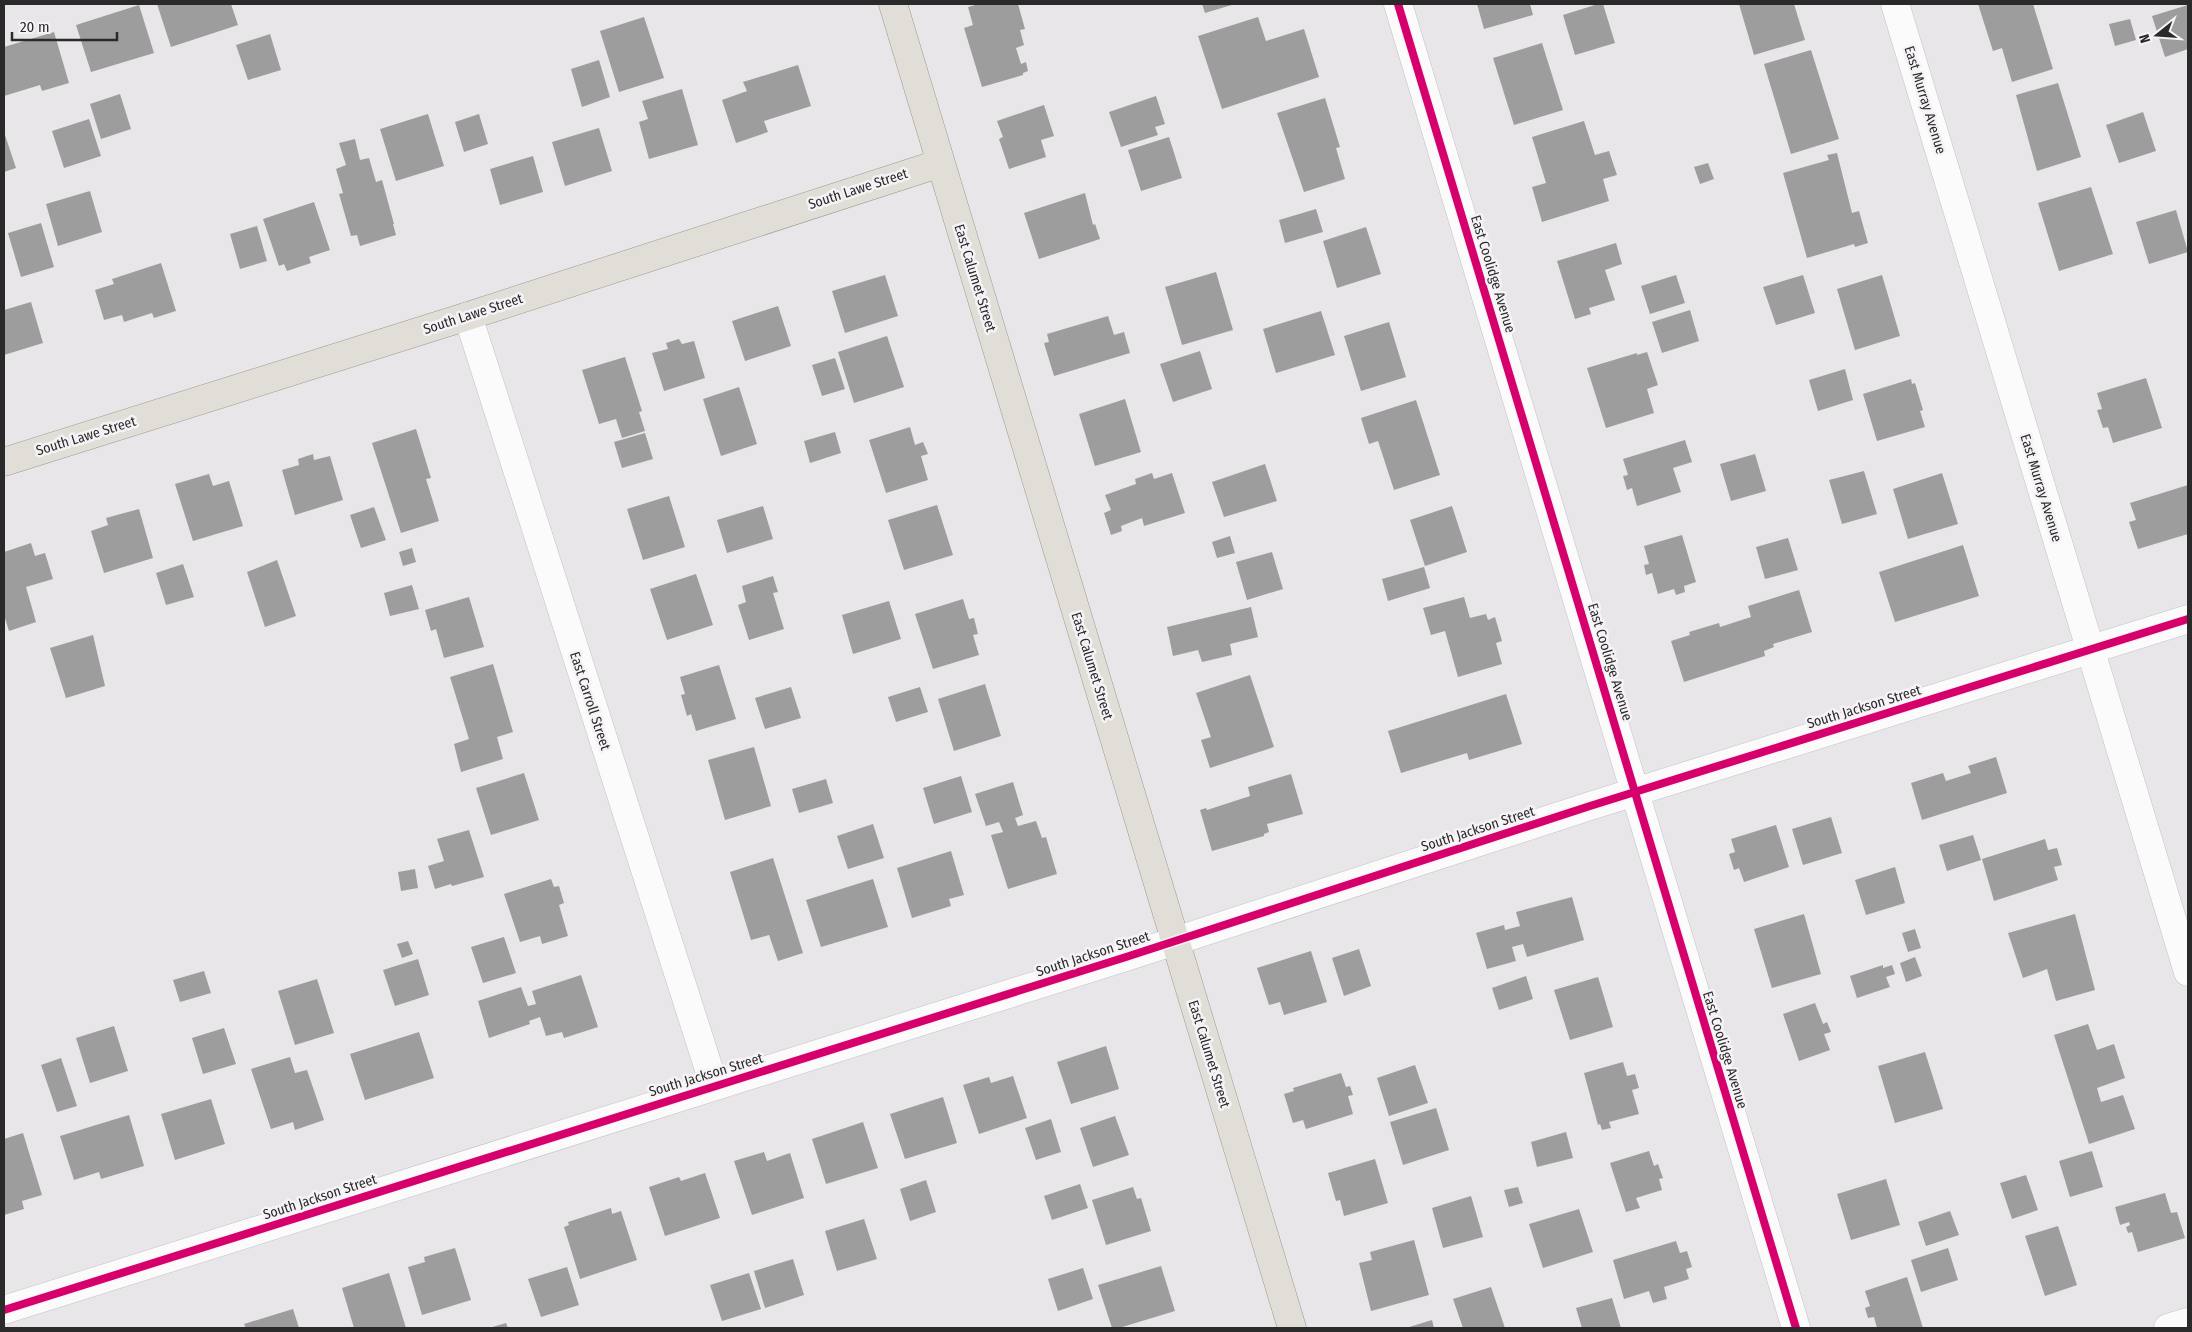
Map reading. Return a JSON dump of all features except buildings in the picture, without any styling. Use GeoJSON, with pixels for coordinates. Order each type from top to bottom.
{"type":"FeatureCollection","features":[{"type":"Feature","properties":{"kind":"main road","name":"East Calumet Street"},"geometry":{"type":"LineString","coordinates":[[893,4],[1292,1328]]}},
{"type":"Feature","properties":{"kind":"main road","name":"South Lawe Street"},"geometry":{"type":"LineString","coordinates":[[4,462],[468,316],[940,163]]}},
{"type":"Feature","properties":{"kind":"street","name":"East Coolidge Avenue"},"geometry":{"type":"LineString","coordinates":[[1398,4],[1796,1328]]}},
{"type":"Feature","properties":{"kind":"street","name":"East Murray Avenue"},"geometry":{"type":"LineString","coordinates":[[1895,4],[2188,972]]}},
{"type":"Feature","properties":{"kind":"street","name":"East Carroll Street"},"geometry":{"type":"LineString","coordinates":[[468,316],[714,1085]]}},
{"type":"Feature","properties":{"kind":"street","name":"South Jackson Street"},"geometry":{"type":"LineString","coordinates":[[4,1310],[1175,941],[1581,809],[2188,619]]}},
{"type":"Feature","properties":{"kind":"street"},"geometry":{"type":"LineString","coordinates":[[2168,1328],[2188,1322]]}},
{"type":"Feature","properties":{"kind":"cycle path"},"geometry":{"type":"LineString","coordinates":[[1398,4],[1796,1328]]}},
{"type":"Feature","properties":{"kind":"cycle path"},"geometry":{"type":"LineString","coordinates":[[4,1310],[1126,957],[1590,806],[2188,619]]}}]}
